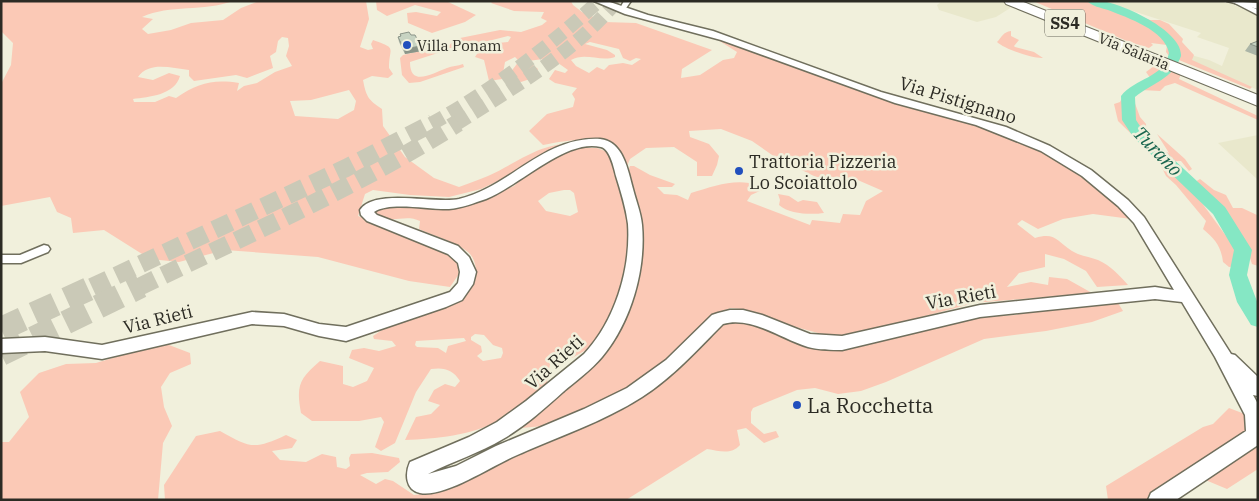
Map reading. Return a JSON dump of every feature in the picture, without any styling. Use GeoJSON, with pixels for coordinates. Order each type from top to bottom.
{"type":"FeatureCollection","features":[{"type":"Feature","properties":{"kind":"highway","name":"Via Salaria"},"geometry":{"type":"LineString","coordinates":[[1010,1],[1204,77],[1258,101]]}},
{"type":"Feature","properties":{"kind":"highway","name":"Via Salaria"},"geometry":{"type":"LineString","coordinates":[[1020,1],[1122,44]]}},
{"type":"Feature","properties":{"kind":"highway","name":"Via Salaria"},"geometry":{"type":"LineString","coordinates":[[1204,77],[1258,96]]}},
{"type":"Feature","properties":{"kind":"street","name":"Via Pistignano"},"geometry":{"type":"LineString","coordinates":[[598,1],[625,6],[750,46],[867,91],[979,122],[1034,143],[1103,185],[1124,202],[1139,220],[1222,354],[1254,392],[1254,415],[1257,435]]}},
{"type":"Feature","properties":{"kind":"street"},"geometry":{"type":"LineString","coordinates":[[1233,2],[1258,6]]}},
{"type":"Feature","properties":{"kind":"street"},"geometry":{"type":"LineString","coordinates":[[1233,2],[1258,13]]}},
{"type":"Feature","properties":{"kind":"street","name":"Via Rieti"},"geometry":{"type":"LineString","coordinates":[[1,346],[45,344],[102,352],[252,318],[284,320],[346,334],[377,324],[456,296],[466,285],[468,268],[466,261],[454,250],[372,218],[367,210],[370,206],[386,202],[431,205],[457,204],[487,194],[511,181],[539,160],[556,152],[593,142],[604,144],[612,150],[623,177],[635,227],[632,276],[616,318],[601,346],[588,361],[532,408],[498,432],[466,449],[417,469],[417,480],[421,484],[460,474],[502,453],[594,414],[642,387],[672,366],[718,319],[727,315],[750,318],[790,335],[808,340],[841,343],[863,340],[980,311],[1155,293],[1186,297]]}},
{"type":"Feature","properties":{"kind":"street"},"geometry":{"type":"LineString","coordinates":[[1,259],[21,259],[44,249]]}},
{"type":"Feature","properties":{"kind":"street"},"geometry":{"type":"LineString","coordinates":[[1158,500],[1257,435]]}},
{"type":"Feature","properties":{"kind":"shaded area"},"geometry":{"type":"Polygon","coordinates":[[[1,1],[233,1],[210,6],[175,9],[142,17],[153,19],[142,29],[148,34],[171,30],[191,23],[223,20],[241,8],[259,1],[366,1],[369,19],[360,47],[368,50],[373,49],[371,44],[373,40],[389,47],[391,52],[389,68],[393,74],[388,78],[372,76],[363,80],[367,94],[382,109],[383,126],[405,157],[434,178],[459,187],[488,176],[528,155],[548,147],[572,143],[536,157],[504,178],[481,189],[449,197],[410,195],[373,190],[365,194],[358,216],[438,246],[458,261],[459,274],[450,287],[409,281],[318,257],[225,250],[179,262],[150,259],[104,230],[73,233],[71,218],[57,212],[50,197],[1,206],[1,84],[11,65],[13,43],[1,31],[1,1]],[[282,37],[278,41],[276,52],[270,56],[273,68],[247,78],[236,75],[194,81],[189,76],[189,70],[154,67],[143,72],[138,77],[153,80],[169,73],[180,76],[173,87],[167,91],[154,96],[133,99],[134,102],[155,102],[169,96],[176,98],[206,83],[239,83],[237,91],[244,86],[257,83],[275,72],[292,66],[286,56],[289,46],[288,38],[282,37]],[[349,90],[311,100],[290,101],[295,116],[338,119],[354,110],[356,101],[349,90]]]}},
{"type":"Feature","properties":{"kind":"shaded area"},"geometry":{"type":"Polygon","coordinates":[[[376,1],[446,1],[476,15],[465,22],[432,33],[408,23],[407,13],[416,12],[437,16],[441,12],[415,5],[387,16],[377,10],[376,1]]]}},
{"type":"Feature","properties":{"kind":"shaded area"},"geometry":{"type":"Polygon","coordinates":[[[493,1],[571,1],[582,12],[605,22],[636,23],[712,50],[682,69],[681,78],[700,75],[723,60],[734,58],[737,52],[710,35],[812,71],[865,93],[981,125],[1032,144],[1098,185],[1131,219],[1093,214],[1063,219],[1038,229],[1022,220],[1017,224],[1035,238],[1047,236],[1055,238],[1075,253],[1102,262],[1128,285],[1097,287],[1086,271],[1064,259],[1045,254],[1045,267],[1019,273],[1007,287],[1031,282],[1048,285],[1049,277],[1067,279],[1092,293],[974,303],[870,331],[833,337],[781,323],[741,309],[731,308],[719,312],[706,322],[661,367],[616,396],[544,426],[520,428],[605,352],[615,340],[638,276],[625,178],[630,166],[675,184],[672,187],[657,187],[664,194],[677,195],[688,200],[691,193],[725,184],[741,182],[759,185],[762,190],[751,195],[747,201],[810,225],[812,220],[840,223],[843,214],[860,215],[866,201],[883,191],[853,178],[816,177],[775,157],[752,141],[721,129],[689,131],[690,137],[709,144],[719,156],[712,176],[697,176],[697,162],[674,147],[646,148],[630,159],[624,173],[615,154],[617,146],[610,143],[581,140],[543,145],[529,131],[547,114],[573,107],[575,99],[572,94],[577,88],[555,83],[549,79],[555,70],[565,73],[568,70],[551,58],[528,61],[538,69],[533,78],[521,82],[509,79],[510,73],[519,61],[515,57],[505,62],[502,79],[489,81],[484,60],[475,57],[485,47],[508,42],[511,37],[508,36],[461,48],[447,48],[455,39],[500,30],[521,32],[542,25],[547,21],[541,18],[544,12],[514,11],[491,3],[493,1]],[[590,42],[585,44],[607,50],[615,55],[615,57],[582,57],[571,60],[576,66],[589,73],[597,67],[604,70],[609,65],[623,63],[632,65],[641,59],[636,58],[630,61],[623,58],[619,49],[590,42]]]}},
{"type":"Feature","properties":{"kind":"shaded area"},"geometry":{"type":"Polygon","coordinates":[[[942,1],[1003,1],[1015,5],[996,17],[977,22],[939,10],[937,5],[942,1]]]}},
{"type":"Feature","properties":{"kind":"shaded area"},"geometry":{"type":"Polygon","coordinates":[[[1033,1],[1100,1],[1150,20],[1160,20],[1169,24],[1183,39],[1182,42],[1194,55],[1192,60],[1252,87],[1250,89],[1169,56],[1166,52],[1167,45],[1151,43],[1153,45],[1149,48],[1127,41],[1033,1]]]}},
{"type":"Feature","properties":{"kind":"shaded area"},"geometry":{"type":"Polygon","coordinates":[[[1109,1],[1218,1],[1232,4],[1258,16],[1258,90],[1191,62],[1191,55],[1222,66],[1229,48],[1197,37],[1201,33],[1108,3],[1109,1]]]}},
{"type":"Feature","properties":{"kind":"shaded area"},"geometry":{"type":"Polygon","coordinates":[[[1011,31],[1011,36],[1019,40],[1015,47],[1034,52],[1043,58],[1019,53],[997,42],[1004,34],[1011,31]]]}},
{"type":"Feature","properties":{"kind":"shaded area"},"geometry":{"type":"Polygon","coordinates":[[[426,43],[430,45],[431,50],[439,49],[441,52],[410,62],[414,75],[423,77],[463,64],[464,67],[420,82],[409,83],[402,75],[400,58],[403,55],[424,50],[426,43]]]}},
{"type":"Feature","properties":{"kind":"shaded area"},"geometry":{"type":"Polygon","coordinates":[[[1154,66],[1167,67],[1181,74],[1179,79],[1258,116],[1258,120],[1175,83],[1165,86],[1160,91],[1141,90],[1141,85],[1153,82],[1146,72],[1154,66]]]}},
{"type":"Feature","properties":{"kind":"shaded area"},"geometry":{"type":"Polygon","coordinates":[[[1126,95],[1133,98],[1153,142],[1169,153],[1157,134],[1185,159],[1192,169],[1189,171],[1181,161],[1176,161],[1180,170],[1189,179],[1199,199],[1240,255],[1236,266],[1229,267],[1223,262],[1217,243],[1203,229],[1206,221],[1166,176],[1158,160],[1118,121],[1114,104],[1120,102],[1123,96],[1126,95]]]}},
{"type":"Feature","properties":{"kind":"shaded area"},"geometry":{"type":"Polygon","coordinates":[[[1258,135],[1258,180],[1218,143],[1258,135]]]}},
{"type":"Feature","properties":{"kind":"shaded area"},"geometry":{"type":"Polygon","coordinates":[[[577,148],[597,148],[610,153],[631,218],[631,246],[617,303],[593,346],[572,358],[559,358],[550,364],[546,388],[511,414],[488,426],[465,433],[429,439],[405,440],[416,417],[431,414],[440,405],[428,401],[434,390],[445,384],[455,387],[460,381],[448,370],[440,368],[431,369],[416,392],[395,443],[381,451],[375,447],[384,422],[381,417],[359,421],[312,421],[301,413],[299,389],[303,378],[320,361],[343,366],[343,384],[353,387],[367,381],[374,368],[349,358],[352,350],[364,348],[379,351],[396,346],[392,341],[374,339],[373,336],[389,326],[444,308],[468,292],[475,282],[475,264],[472,257],[463,248],[419,229],[420,221],[408,218],[386,219],[375,212],[377,208],[391,204],[449,208],[468,205],[514,186],[533,168],[551,156],[577,148]],[[570,190],[549,193],[538,201],[546,211],[570,216],[578,212],[574,193],[570,190]],[[475,334],[471,337],[471,340],[481,346],[482,352],[477,356],[483,361],[501,358],[502,348],[493,345],[484,335],[475,334]],[[464,338],[416,341],[415,345],[417,347],[438,348],[446,353],[448,346],[466,341],[464,338]]]}},
{"type":"Feature","properties":{"kind":"shaded area"},"geometry":{"type":"Polygon","coordinates":[[[1200,179],[1214,190],[1226,195],[1233,208],[1242,208],[1257,215],[1258,266],[1252,264],[1244,240],[1232,227],[1219,203],[1195,182],[1200,179]]]}},
{"type":"Feature","properties":{"kind":"shaded area"},"geometry":{"type":"Polygon","coordinates":[[[778,194],[789,196],[798,202],[803,200],[817,202],[824,213],[807,214],[783,208],[779,205],[778,194]]]}},
{"type":"Feature","properties":{"kind":"shaded area"},"geometry":{"type":"Polygon","coordinates":[[[1099,301],[1118,303],[1123,311],[1092,322],[1046,331],[984,339],[861,391],[838,394],[815,388],[797,390],[753,408],[751,423],[764,434],[776,431],[779,437],[764,443],[746,428],[737,430],[740,445],[737,448],[725,452],[707,449],[626,500],[165,500],[164,485],[196,436],[220,431],[238,441],[252,445],[266,443],[286,435],[297,440],[292,448],[272,451],[280,460],[306,462],[322,454],[336,457],[337,467],[346,469],[350,466],[349,458],[351,454],[372,453],[399,458],[400,462],[388,472],[360,475],[376,484],[385,479],[393,481],[414,495],[431,493],[506,456],[573,430],[722,323],[732,318],[840,347],[864,346],[963,318],[1016,315],[1030,310],[1099,301]]]}},
{"type":"Feature","properties":{"kind":"shaded area"},"geometry":{"type":"Polygon","coordinates":[[[169,345],[190,353],[191,364],[170,373],[161,387],[164,407],[172,426],[163,443],[158,500],[1,500],[1,442],[9,442],[29,417],[20,392],[39,373],[66,364],[96,363],[153,346],[169,345]]]}},
{"type":"Feature","properties":{"kind":"shaded area"},"geometry":{"type":"Polygon","coordinates":[[[1229,408],[1258,419],[1258,469],[1227,489],[1203,479],[1175,500],[1108,500],[1106,486],[1203,427],[1213,424],[1229,408]]]}},
{"type":"Feature","properties":{"kind":"building"},"geometry":{"type":"Polygon","coordinates":[[[409,32],[411,35],[415,35],[421,46],[404,49],[398,37],[401,36],[400,34],[409,32]]]}},
{"type":"Feature","properties":{"kind":"building"},"geometry":{"type":"Polygon","coordinates":[[[1258,41],[1258,47],[1250,44],[1258,41]]]}},
{"type":"Feature","properties":{"kind":"waterway","name":"Turano"},"geometry":{"type":"LineString","coordinates":[[1092,1],[1140,20],[1163,34],[1171,42],[1175,53],[1168,69],[1162,75],[1128,96],[1129,120],[1139,135],[1219,211],[1243,250],[1238,275],[1246,302],[1258,320]]}},
{"type":"Feature","properties":{"kind":"tunnel"},"geometry":{"type":"LineString","coordinates":[[431,124],[498,83],[560,35],[599,1]]}},
{"type":"Feature","properties":{"kind":"tunnel"},"geometry":{"type":"LineString","coordinates":[[456,124],[521,83],[562,53],[600,20],[617,1]]}},
{"type":"Feature","properties":{"kind":"tunnel"},"geometry":{"type":"LineString","coordinates":[[92,287],[346,168],[433,123]]}},
{"type":"Feature","properties":{"kind":"tunnel"},"geometry":{"type":"LineString","coordinates":[[139,287],[341,189],[458,123]]}},
{"type":"Feature","properties":{"kind":"tunnel"},"geometry":{"type":"LineString","coordinates":[[1,329],[95,286]]}},
{"type":"Feature","properties":{"kind":"tunnel"},"geometry":{"type":"LineString","coordinates":[[1,354],[141,286]]}},
{"type":"Feature","properties":{"kind":"place","name":"Villa Ponam"},"geometry":{"type":"Point","coordinates":[407,45]}},
{"type":"Feature","properties":{"kind":"place","name":"Trattoria Pizzeria Lo Scoiattolo"},"geometry":{"type":"Point","coordinates":[739,171]}},
{"type":"Feature","properties":{"kind":"place","name":"La Rocchetta"},"geometry":{"type":"Point","coordinates":[797,405]}}]}
